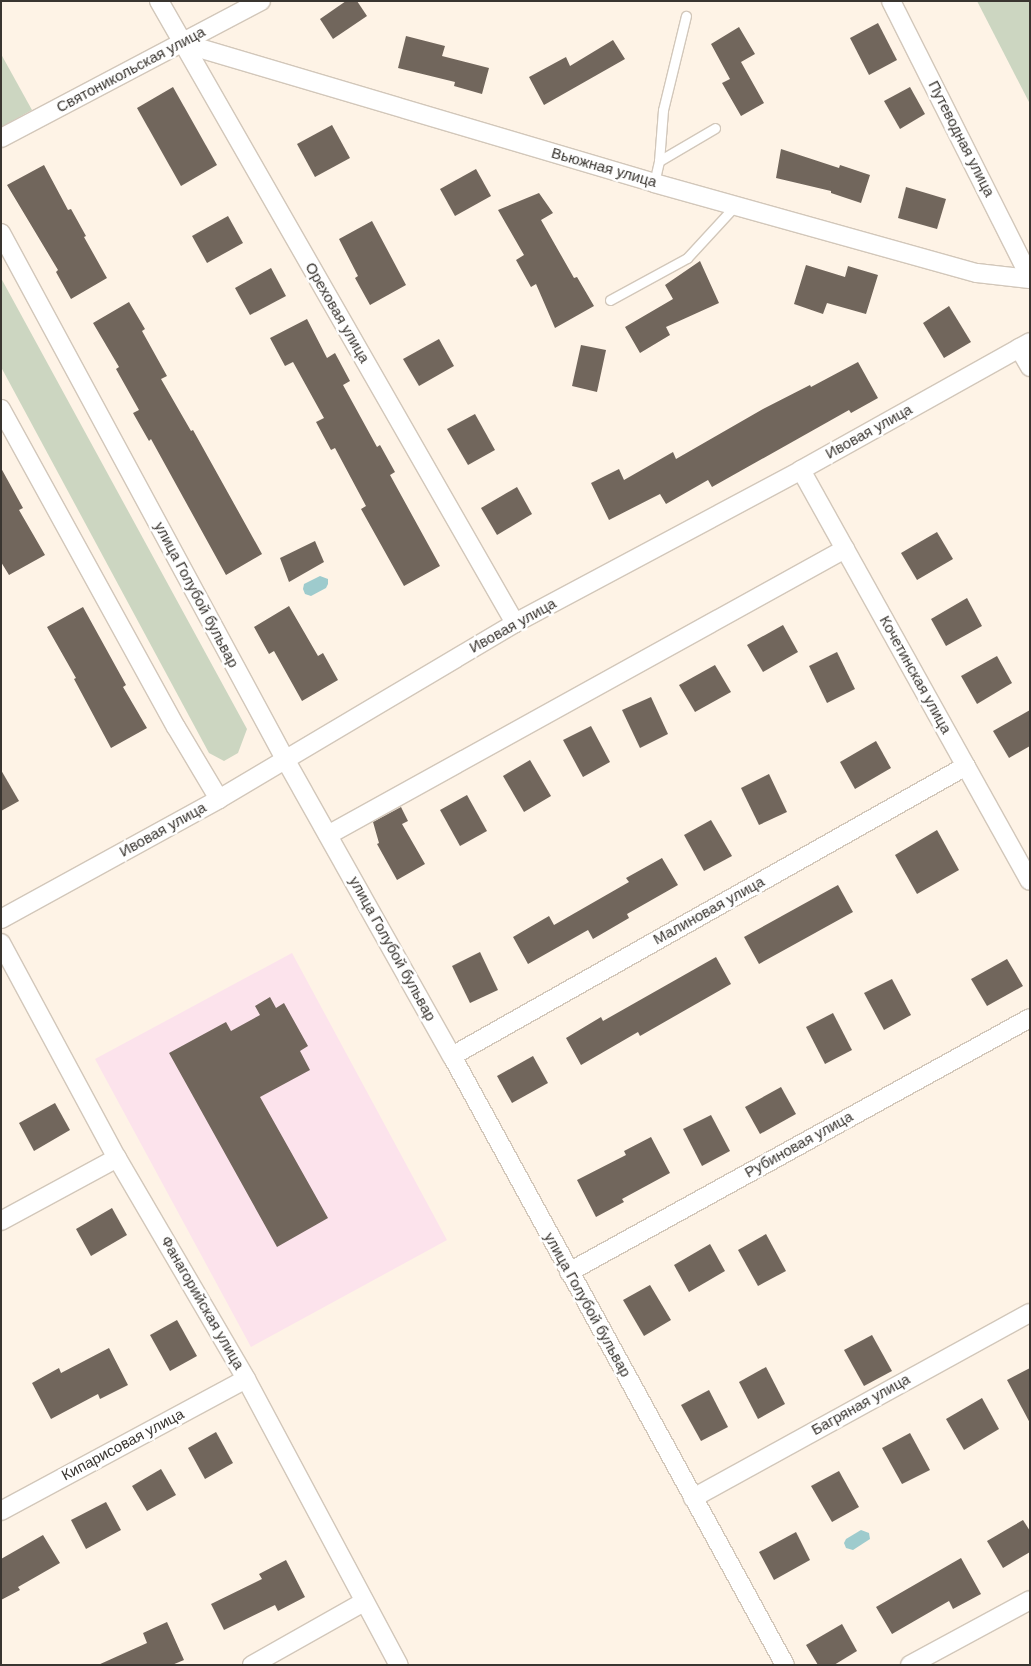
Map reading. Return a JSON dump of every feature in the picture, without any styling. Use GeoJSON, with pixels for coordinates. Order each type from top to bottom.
{"type":"FeatureCollection","features":[{"type":"Feature","properties":{"kind":"street","name":"Ореховая улица"},"geometry":{"type":"LineString","coordinates":[[159,1],[515,623]]}},
{"type":"Feature","properties":{"kind":"street","name":"Святоникольская улица"},"geometry":{"type":"LineString","coordinates":[[1,138],[261,1]]}},
{"type":"Feature","properties":{"kind":"street","name":"Путеводная улица"},"geometry":{"type":"LineString","coordinates":[[891,1],[1030,278]]}},
{"type":"Feature","properties":{"kind":"street","name":"Вьюжная улица"},"geometry":{"type":"LineString","coordinates":[[182,43],[735,206],[978,273],[1030,278]]}},
{"type":"Feature","properties":{"kind":"street","name":"улица Голубой бульвар"},"geometry":{"type":"LineString","coordinates":[[1,233],[284,759],[452,1056],[785,1665]]}},
{"type":"Feature","properties":{"kind":"street","name":"Ивовая улица"},"geometry":{"type":"LineString","coordinates":[[1,919],[219,799],[515,623],[801,470],[1024,345]]}},
{"type":"Feature","properties":{"kind":"street"},"geometry":{"type":"LineString","coordinates":[[1024,345],[1030,367]]}},
{"type":"Feature","properties":{"kind":"street"},"geometry":{"type":"LineString","coordinates":[[1,409],[176,727],[219,799]]}},
{"type":"Feature","properties":{"kind":"street","name":"Кочетинская улица"},"geometry":{"type":"LineString","coordinates":[[801,470],[1030,881]]}},
{"type":"Feature","properties":{"kind":"street"},"geometry":{"type":"LineString","coordinates":[[328,835],[845,549]]}},
{"type":"Feature","properties":{"kind":"street","name":"Малиновая улица"},"geometry":{"type":"LineString","coordinates":[[452,1056],[966,766]]}},
{"type":"Feature","properties":{"kind":"street","name":"Фанагорийская улица"},"geometry":{"type":"LineString","coordinates":[[1,943],[117,1158],[246,1379],[398,1665]]}},
{"type":"Feature","properties":{"kind":"street","name":"Рубиновая улица"},"geometry":{"type":"LineString","coordinates":[[569,1272],[1030,1018]]}},
{"type":"Feature","properties":{"kind":"street"},"geometry":{"type":"LineString","coordinates":[[1,1221],[117,1158]]}},
{"type":"Feature","properties":{"kind":"street","name":"Багряная улица"},"geometry":{"type":"LineString","coordinates":[[693,1498],[1030,1313]]}},
{"type":"Feature","properties":{"kind":"street","name":"Кипарисовая улица"},"geometry":{"type":"LineString","coordinates":[[1,1511],[246,1379]]}},
{"type":"Feature","properties":{"kind":"street"},"geometry":{"type":"LineString","coordinates":[[910,1665],[1030,1600]]}},
{"type":"Feature","properties":{"kind":"street"},"geometry":{"type":"LineString","coordinates":[[252,1665],[364,1602]]}},
{"type":"Feature","properties":{"kind":"lane"},"geometry":{"type":"LineString","coordinates":[[654,183],[663,110],[686,16]]}},
{"type":"Feature","properties":{"kind":"lane"},"geometry":{"type":"LineString","coordinates":[[658,161],[715,128]]}},
{"type":"Feature","properties":{"kind":"lane"},"geometry":{"type":"LineString","coordinates":[[610,300],[687,258],[735,206]]}},
{"type":"Feature","properties":{"kind":"shaded area"},"geometry":{"type":"Polygon","coordinates":[[[292,953],[447,1240],[251,1347],[95,1059],[292,953]]]}},
{"type":"Feature","properties":{"kind":"green space"},"geometry":{"type":"Polygon","coordinates":[[[977,1],[1030,1],[1030,104],[977,1]]]}},
{"type":"Feature","properties":{"kind":"green space"},"geometry":{"type":"Polygon","coordinates":[[[1,54],[32,110],[1,127],[1,54]]]}},
{"type":"Feature","properties":{"kind":"green space"},"geometry":{"type":"Polygon","coordinates":[[[1,278],[247,729],[238,753],[224,761],[209,753],[1,367],[1,278]]]}},
{"type":"Feature","properties":{"kind":"water"},"geometry":{"type":"Polygon","coordinates":[[[320,576],[328,579],[326,588],[311,596],[305,594],[304,584],[320,576]]]}},
{"type":"Feature","properties":{"kind":"water"},"geometry":{"type":"Polygon","coordinates":[[[861,1530],[869,1533],[870,1539],[853,1550],[846,1548],[844,1543],[846,1539],[861,1530]]]}},
{"type":"Feature","properties":{"kind":"building"},"geometry":{"type":"Polygon","coordinates":[[[346,1],[357,1],[367,16],[333,39],[320,19],[346,1]]]}},
{"type":"Feature","properties":{"kind":"building"},"geometry":{"type":"Polygon","coordinates":[[[878,23],[897,60],[869,75],[850,38],[878,23]]]}},
{"type":"Feature","properties":{"kind":"building"},"geometry":{"type":"Polygon","coordinates":[[[739,27],[755,54],[741,62],[764,103],[741,116],[722,83],[730,79],[711,44],[739,27]]]}},
{"type":"Feature","properties":{"kind":"building"},"geometry":{"type":"Polygon","coordinates":[[[406,36],[445,46],[442,56],[489,68],[482,94],[454,86],[455,82],[398,68],[406,36]]]}},
{"type":"Feature","properties":{"kind":"building"},"geometry":{"type":"Polygon","coordinates":[[[613,40],[625,59],[544,105],[529,77],[566,57],[570,66],[613,40]]]}},
{"type":"Feature","properties":{"kind":"building"},"geometry":{"type":"Polygon","coordinates":[[[173,87],[217,165],[181,186],[137,108],[173,87]]]}},
{"type":"Feature","properties":{"kind":"building"},"geometry":{"type":"Polygon","coordinates":[[[910,87],[925,114],[900,129],[884,101],[910,87]]]}},
{"type":"Feature","properties":{"kind":"building"},"geometry":{"type":"Polygon","coordinates":[[[332,125],[350,158],[315,177],[297,144],[332,125]]]}},
{"type":"Feature","properties":{"kind":"building"},"geometry":{"type":"Polygon","coordinates":[[[781,149],[839,168],[840,165],[870,175],[861,203],[831,193],[831,191],[776,178],[781,149]]]}},
{"type":"Feature","properties":{"kind":"building"},"geometry":{"type":"Polygon","coordinates":[[[44,165],[68,210],[71,209],[107,278],[71,299],[56,272],[58,270],[7,185],[44,165]]]}},
{"type":"Feature","properties":{"kind":"building"},"geometry":{"type":"Polygon","coordinates":[[[476,169],[491,196],[455,216],[440,189],[476,169]]]}},
{"type":"Feature","properties":{"kind":"building"},"geometry":{"type":"Polygon","coordinates":[[[906,187],[946,199],[937,229],[898,218],[906,187]]]}},
{"type":"Feature","properties":{"kind":"building"},"geometry":{"type":"Polygon","coordinates":[[[539,193],[553,213],[541,220],[574,278],[577,277],[594,306],[555,328],[536,284],[531,287],[516,260],[524,255],[498,210],[539,193]]]}},
{"type":"Feature","properties":{"kind":"building"},"geometry":{"type":"Polygon","coordinates":[[[228,216],[243,243],[207,263],[192,236],[228,216]]]}},
{"type":"Feature","properties":{"kind":"building"},"geometry":{"type":"Polygon","coordinates":[[[372,221],[406,285],[370,305],[355,278],[358,276],[339,239],[372,221]]]}},
{"type":"Feature","properties":{"kind":"building"},"geometry":{"type":"Polygon","coordinates":[[[700,261],[719,303],[666,327],[670,335],[640,353],[625,327],[673,299],[665,285],[700,261]]]}},
{"type":"Feature","properties":{"kind":"building"},"geometry":{"type":"Polygon","coordinates":[[[806,265],[845,277],[848,266],[878,275],[866,314],[827,303],[823,314],[794,304],[806,265]]]}},
{"type":"Feature","properties":{"kind":"building"},"geometry":{"type":"Polygon","coordinates":[[[271,268],[286,296],[250,315],[235,288],[271,268]]]}},
{"type":"Feature","properties":{"kind":"building"},"geometry":{"type":"Polygon","coordinates":[[[129,302],[145,329],[142,331],[167,376],[161,379],[191,431],[193,430],[262,554],[226,575],[151,439],[149,441],[133,413],[139,410],[116,369],[119,367],[93,323],[129,302]]]}},
{"type":"Feature","properties":{"kind":"building"},"geometry":{"type":"Polygon","coordinates":[[[949,306],[971,342],[944,358],[923,323],[949,306]]]}},
{"type":"Feature","properties":{"kind":"building"},"geometry":{"type":"Polygon","coordinates":[[[307,319],[327,358],[335,353],[350,381],[343,385],[377,447],[380,445],[395,472],[390,475],[440,566],[404,586],[361,509],[366,506],[335,448],[331,450],[316,422],[324,418],[293,362],[285,366],[270,338],[307,319]]]}},
{"type":"Feature","properties":{"kind":"building"},"geometry":{"type":"Polygon","coordinates":[[[439,339],[454,366],[419,386],[403,359],[439,339]]]}},
{"type":"Feature","properties":{"kind":"building"},"geometry":{"type":"Polygon","coordinates":[[[581,345],[606,350],[597,392],[572,386],[581,345]]]}},
{"type":"Feature","properties":{"kind":"building"},"geometry":{"type":"Polygon","coordinates":[[[858,362],[878,398],[851,413],[849,410],[712,487],[708,480],[666,504],[660,494],[609,520],[591,483],[619,469],[624,480],[673,452],[676,459],[763,409],[810,385],[811,387],[858,362]]]}},
{"type":"Feature","properties":{"kind":"building"},"geometry":{"type":"Polygon","coordinates":[[[475,414],[495,450],[468,465],[447,429],[475,414]]]}},
{"type":"Feature","properties":{"kind":"building"},"geometry":{"type":"Polygon","coordinates":[[[1,468],[23,508],[19,510],[45,555],[9,575],[1,562],[1,468]]]}},
{"type":"Feature","properties":{"kind":"building"},"geometry":{"type":"Polygon","coordinates":[[[517,487],[532,514],[497,535],[481,508],[517,487]]]}},
{"type":"Feature","properties":{"kind":"building"},"geometry":{"type":"Polygon","coordinates":[[[937,532],[953,559],[917,580],[901,553],[937,532]]]}},
{"type":"Feature","properties":{"kind":"building"},"geometry":{"type":"Polygon","coordinates":[[[315,541],[324,562],[289,582],[280,558],[315,541]]]}},
{"type":"Feature","properties":{"kind":"building"},"geometry":{"type":"Polygon","coordinates":[[[967,598],[982,626],[946,646],[931,619],[967,598]]]}},
{"type":"Feature","properties":{"kind":"building"},"geometry":{"type":"Polygon","coordinates":[[[289,606],[318,656],[323,653],[338,680],[302,701],[274,651],[269,654],[254,627],[289,606]]]}},
{"type":"Feature","properties":{"kind":"building"},"geometry":{"type":"Polygon","coordinates":[[[83,607],[126,685],[123,687],[147,728],[111,748],[74,679],[76,678],[47,627],[83,607]]]}},
{"type":"Feature","properties":{"kind":"building"},"geometry":{"type":"Polygon","coordinates":[[[783,625],[798,652],[763,672],[747,645],[783,625]]]}},
{"type":"Feature","properties":{"kind":"building"},"geometry":{"type":"Polygon","coordinates":[[[837,652],[855,689],[827,703],[809,666],[837,652]]]}},
{"type":"Feature","properties":{"kind":"building"},"geometry":{"type":"Polygon","coordinates":[[[997,656],[1012,683],[977,704],[961,676],[997,656]]]}},
{"type":"Feature","properties":{"kind":"building"},"geometry":{"type":"Polygon","coordinates":[[[715,665],[731,692],[695,712],[679,685],[715,665]]]}},
{"type":"Feature","properties":{"kind":"building"},"geometry":{"type":"Polygon","coordinates":[[[651,697],[668,734],[640,748],[622,710],[651,697]]]}},
{"type":"Feature","properties":{"kind":"building"},"geometry":{"type":"Polygon","coordinates":[[[1030,710],[1030,746],[1009,758],[993,731],[1030,710]]]}},
{"type":"Feature","properties":{"kind":"building"},"geometry":{"type":"Polygon","coordinates":[[[591,726],[610,762],[583,777],[563,740],[591,726]]]}},
{"type":"Feature","properties":{"kind":"building"},"geometry":{"type":"Polygon","coordinates":[[[876,741],[891,768],[855,789],[840,762],[876,741]]]}},
{"type":"Feature","properties":{"kind":"building"},"geometry":{"type":"Polygon","coordinates":[[[530,760],[551,796],[524,812],[503,776],[530,760]]]}},
{"type":"Feature","properties":{"kind":"building"},"geometry":{"type":"Polygon","coordinates":[[[1,770],[19,801],[1,811],[1,770]]]}},
{"type":"Feature","properties":{"kind":"building"},"geometry":{"type":"Polygon","coordinates":[[[769,774],[787,812],[759,825],[741,788],[769,774]]]}},
{"type":"Feature","properties":{"kind":"building"},"geometry":{"type":"Polygon","coordinates":[[[467,795],[487,831],[460,846],[440,810],[467,795]]]}},
{"type":"Feature","properties":{"kind":"building"},"geometry":{"type":"Polygon","coordinates":[[[401,807],[408,821],[402,824],[425,864],[397,880],[377,844],[379,843],[373,822],[401,807]]]}},
{"type":"Feature","properties":{"kind":"building"},"geometry":{"type":"Polygon","coordinates":[[[711,820],[732,856],[704,871],[684,835],[711,820]]]}},
{"type":"Feature","properties":{"kind":"building"},"geometry":{"type":"Polygon","coordinates":[[[937,830],[959,870],[917,894],[895,855],[937,830]]]}},
{"type":"Feature","properties":{"kind":"building"},"geometry":{"type":"Polygon","coordinates":[[[662,858],[678,885],[627,914],[629,918],[593,939],[588,930],[528,964],[513,937],[549,916],[554,925],[629,882],[626,878],[662,858]]]}},
{"type":"Feature","properties":{"kind":"building"},"geometry":{"type":"Polygon","coordinates":[[[838,885],[853,912],[759,964],[744,937],[838,885]]]}},
{"type":"Feature","properties":{"kind":"building"},"geometry":{"type":"Polygon","coordinates":[[[480,952],[498,990],[470,1003],[452,966],[480,952]]]}},
{"type":"Feature","properties":{"kind":"building"},"geometry":{"type":"Polygon","coordinates":[[[716,957],[731,984],[640,1036],[638,1032],[581,1065],[566,1038],[601,1017],[603,1021],[716,957]]]}},
{"type":"Feature","properties":{"kind":"building"},"geometry":{"type":"Polygon","coordinates":[[[1007,959],[1023,986],[987,1006],[971,979],[1007,959]]]}},
{"type":"Feature","properties":{"kind":"building"},"geometry":{"type":"Polygon","coordinates":[[[892,979],[911,1015],[884,1030],[864,993],[892,979]]]}},
{"type":"Feature","properties":{"kind":"building"},"geometry":{"type":"Polygon","coordinates":[[[270,997],[276,1008],[284,1003],[308,1046],[300,1051],[310,1070],[260,1097],[328,1218],[277,1247],[169,1053],[226,1022],[231,1031],[260,1015],[255,1006],[270,997]]]}},
{"type":"Feature","properties":{"kind":"building"},"geometry":{"type":"Polygon","coordinates":[[[833,1013],[852,1050],[825,1064],[806,1027],[833,1013]]]}},
{"type":"Feature","properties":{"kind":"building"},"geometry":{"type":"Polygon","coordinates":[[[533,1056],[548,1083],[512,1103],[497,1076],[533,1056]]]}},
{"type":"Feature","properties":{"kind":"building"},"geometry":{"type":"Polygon","coordinates":[[[781,1087],[796,1114],[760,1134],[745,1107],[781,1087]]]}},
{"type":"Feature","properties":{"kind":"building"},"geometry":{"type":"Polygon","coordinates":[[[55,1103],[70,1130],[34,1151],[19,1123],[55,1103]]]}},
{"type":"Feature","properties":{"kind":"building"},"geometry":{"type":"Polygon","coordinates":[[[711,1115],[730,1151],[702,1166],[683,1129],[711,1115]]]}},
{"type":"Feature","properties":{"kind":"building"},"geometry":{"type":"Polygon","coordinates":[[[651,1137],[670,1173],[622,1199],[624,1202],[596,1217],[577,1180],[626,1155],[624,1151],[651,1137]]]}},
{"type":"Feature","properties":{"kind":"building"},"geometry":{"type":"Polygon","coordinates":[[[112,1208],[127,1235],[91,1256],[76,1229],[112,1208]]]}},
{"type":"Feature","properties":{"kind":"building"},"geometry":{"type":"Polygon","coordinates":[[[766,1234],[786,1271],[758,1286],[738,1250],[766,1234]]]}},
{"type":"Feature","properties":{"kind":"building"},"geometry":{"type":"Polygon","coordinates":[[[710,1244],[725,1271],[689,1292],[674,1265],[710,1244]]]}},
{"type":"Feature","properties":{"kind":"building"},"geometry":{"type":"Polygon","coordinates":[[[650,1285],[671,1320],[644,1336],[623,1300],[650,1285]]]}},
{"type":"Feature","properties":{"kind":"building"},"geometry":{"type":"Polygon","coordinates":[[[177,1320],[197,1356],[170,1371],[150,1335],[177,1320]]]}},
{"type":"Feature","properties":{"kind":"building"},"geometry":{"type":"Polygon","coordinates":[[[872,1335],[892,1371],[864,1386],[844,1350],[872,1335]]]}},
{"type":"Feature","properties":{"kind":"building"},"geometry":{"type":"Polygon","coordinates":[[[109,1348],[128,1385],[100,1399],[98,1394],[51,1419],[32,1383],[59,1368],[61,1373],[109,1348]]]}},
{"type":"Feature","properties":{"kind":"building"},"geometry":{"type":"Polygon","coordinates":[[[766,1367],[785,1404],[758,1419],[739,1382],[766,1367]]]}},
{"type":"Feature","properties":{"kind":"building"},"geometry":{"type":"Polygon","coordinates":[[[1030,1368],[1030,1423],[1007,1380],[1030,1368]]]}},
{"type":"Feature","properties":{"kind":"building"},"geometry":{"type":"Polygon","coordinates":[[[709,1390],[728,1427],[701,1441],[681,1405],[709,1390]]]}},
{"type":"Feature","properties":{"kind":"building"},"geometry":{"type":"Polygon","coordinates":[[[982,1398],[999,1429],[964,1450],[946,1419],[982,1398]]]}},
{"type":"Feature","properties":{"kind":"building"},"geometry":{"type":"Polygon","coordinates":[[[216,1432],[233,1463],[205,1479],[188,1448],[216,1432]]]}},
{"type":"Feature","properties":{"kind":"building"},"geometry":{"type":"Polygon","coordinates":[[[910,1433],[930,1470],[902,1484],[882,1448],[910,1433]]]}},
{"type":"Feature","properties":{"kind":"building"},"geometry":{"type":"Polygon","coordinates":[[[161,1469],[176,1495],[147,1511],[132,1486],[161,1469]]]}},
{"type":"Feature","properties":{"kind":"building"},"geometry":{"type":"Polygon","coordinates":[[[839,1471],[859,1507],[832,1522],[811,1486],[839,1471]]]}},
{"type":"Feature","properties":{"kind":"building"},"geometry":{"type":"Polygon","coordinates":[[[106,1502],[121,1530],[86,1549],[71,1520],[106,1502]]]}},
{"type":"Feature","properties":{"kind":"building"},"geometry":{"type":"Polygon","coordinates":[[[1023,1520],[1030,1531],[1030,1552],[1003,1568],[987,1541],[1023,1520]]]}},
{"type":"Feature","properties":{"kind":"building"},"geometry":{"type":"Polygon","coordinates":[[[796,1532],[810,1560],[774,1580],[759,1552],[796,1532]]]}},
{"type":"Feature","properties":{"kind":"building"},"geometry":{"type":"Polygon","coordinates":[[[43,1535],[60,1563],[18,1587],[20,1590],[1,1600],[1,1559],[43,1535]]]}},
{"type":"Feature","properties":{"kind":"building"},"geometry":{"type":"Polygon","coordinates":[[[961,1558],[981,1594],[953,1609],[949,1601],[892,1634],[876,1607],[961,1558]]]}},
{"type":"Feature","properties":{"kind":"building"},"geometry":{"type":"Polygon","coordinates":[[[286,1560],[305,1597],[278,1611],[275,1605],[224,1630],[211,1604],[262,1579],[259,1574],[286,1560]]]}},
{"type":"Feature","properties":{"kind":"building"},"geometry":{"type":"Polygon","coordinates":[[[167,1622],[184,1660],[172,1665],[98,1665],[147,1643],[143,1633],[167,1622]]]}},
{"type":"Feature","properties":{"kind":"building"},"geometry":{"type":"Polygon","coordinates":[[[842,1624],[857,1651],[834,1665],[818,1665],[806,1645],[842,1624]]]}}]}
